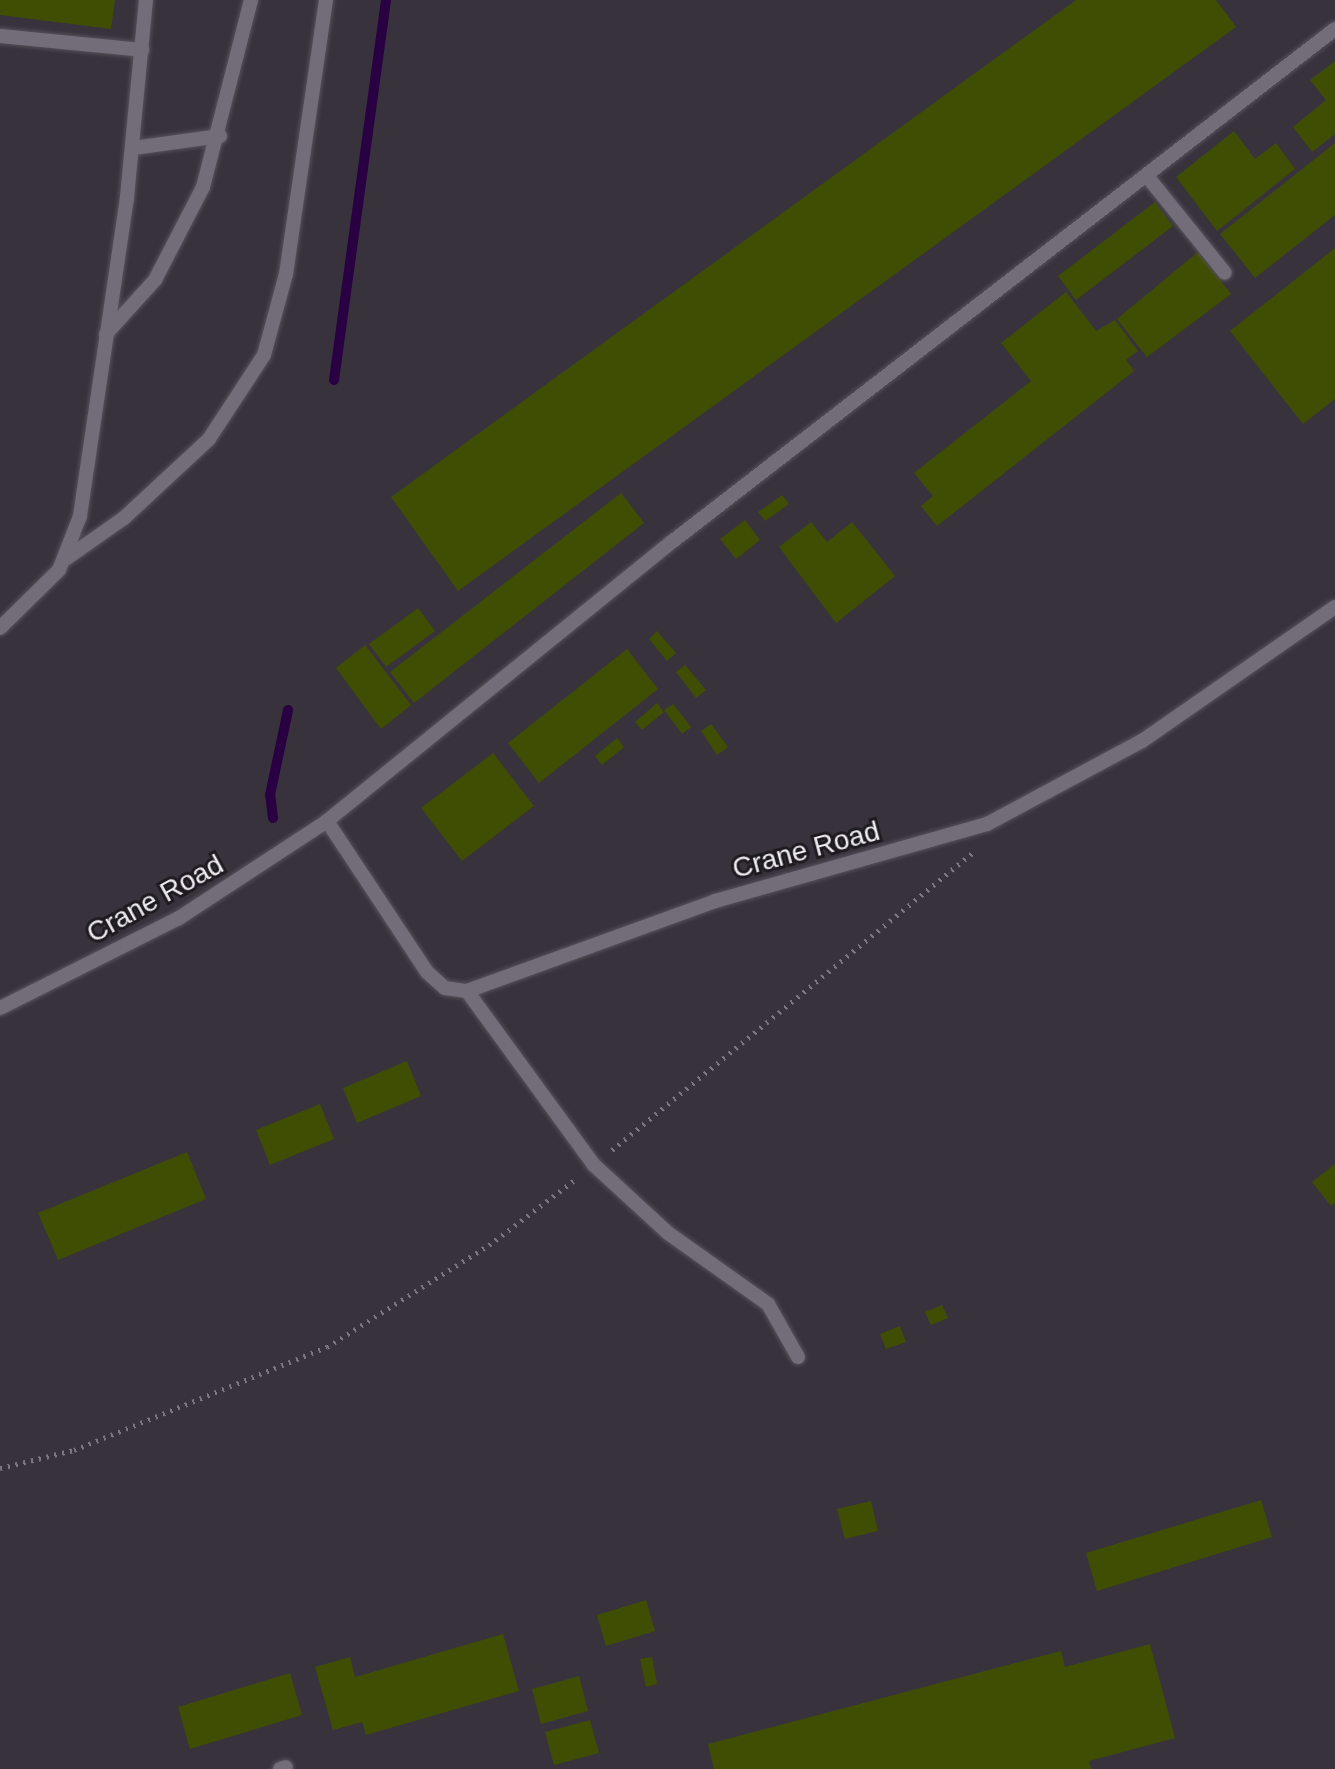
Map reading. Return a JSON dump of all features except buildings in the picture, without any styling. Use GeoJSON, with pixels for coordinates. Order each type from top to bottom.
{"type":"FeatureCollection","features":[{"type":"Feature","properties":{"kind":"lane"},"geometry":{"type":"LineString","coordinates":[[66,558],[80,516],[133,148],[146,0]]}},
{"type":"Feature","properties":{"kind":"lane"},"geometry":{"type":"LineString","coordinates":[[106,334],[176,247],[220,136],[251,0]]}},
{"type":"Feature","properties":{"kind":"lane"},"geometry":{"type":"LineString","coordinates":[[0,628],[66,558],[124,518],[209,439],[264,355],[286,274],[326,0]]}},
{"type":"Feature","properties":{"kind":"lane","name":"Crane Road"},"geometry":{"type":"LineString","coordinates":[[0,1008],[179,918],[327,821],[673,541],[1335,29]]}},
{"type":"Feature","properties":{"kind":"lane"},"geometry":{"type":"LineString","coordinates":[[0,36],[142,50]]}},
{"type":"Feature","properties":{"kind":"lane"},"geometry":{"type":"LineString","coordinates":[[133,148],[220,136]]}},
{"type":"Feature","properties":{"kind":"lane"},"geometry":{"type":"LineString","coordinates":[[1147,176],[1225,273]]}},
{"type":"Feature","properties":{"kind":"lane","name":"Crane Road"},"geometry":{"type":"LineString","coordinates":[[467,991],[715,901],[987,824],[1142,741],[1335,607]]}},
{"type":"Feature","properties":{"kind":"lane"},"geometry":{"type":"LineString","coordinates":[[327,821],[427,972],[445,988],[467,991],[594,1165],[647,1216],[768,1304],[798,1357]]}},
{"type":"Feature","properties":{"kind":"path"},"geometry":{"type":"LineString","coordinates":[[0,1468],[101,1440],[327,1347],[489,1245],[594,1165],[972,854],[987,824]]}},
{"type":"Feature","properties":{"kind":"waterway"},"geometry":{"type":"LineString","coordinates":[[334,380],[386,0]]}},
{"type":"Feature","properties":{"kind":"waterway"},"geometry":{"type":"LineString","coordinates":[[273,818],[270,795],[288,710]]}}]}
